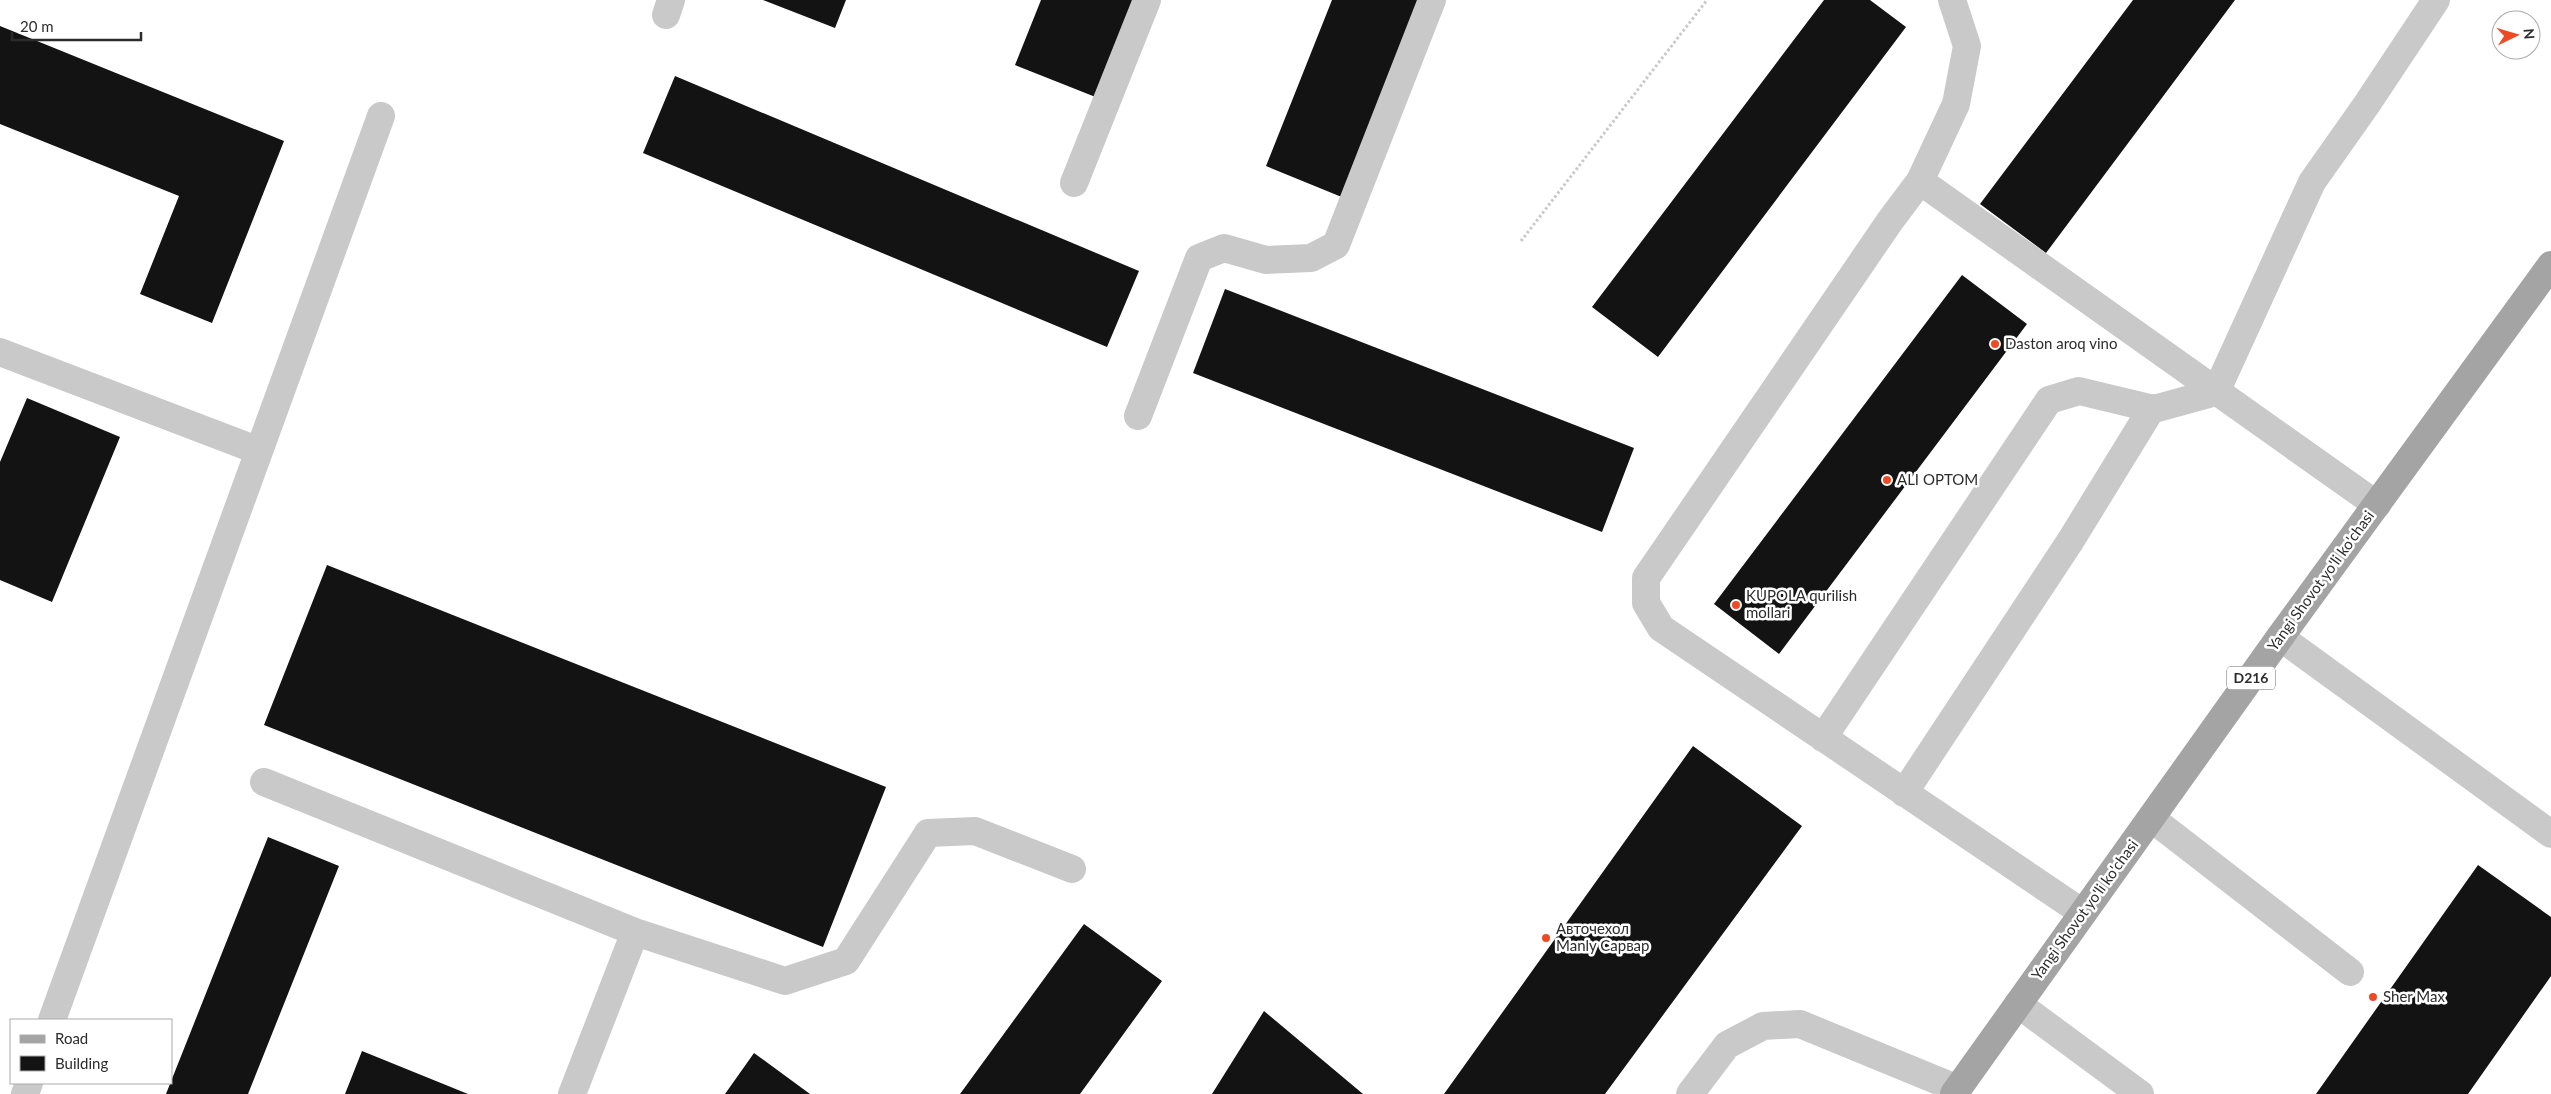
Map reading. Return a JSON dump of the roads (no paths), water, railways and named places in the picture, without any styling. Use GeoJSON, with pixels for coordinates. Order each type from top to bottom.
{"type":"FeatureCollection","features":[{"type":"Feature","properties":{"kind":"main road","name":"Yangi Shovot yo'li ko'chasi"},"geometry":{"type":"LineString","coordinates":[[1956,1091],[2280,637],[2551,265]]}},
{"type":"Feature","properties":{"kind":"street"},"geometry":{"type":"LineString","coordinates":[[1074,183],[1147,0]]}},
{"type":"Feature","properties":{"kind":"street"},"geometry":{"type":"LineString","coordinates":[[1138,416],[1199,258],[1224,248],[1266,260],[1311,258],[1336,245],[1432,0]]}},
{"type":"Feature","properties":{"kind":"street"},"geometry":{"type":"LineString","coordinates":[[1952,0],[1967,46],[1956,104],[1920,181],[1890,221],[1646,578],[1646,603],[1662,628],[2083,913]]}},
{"type":"Feature","properties":{"kind":"street"},"geometry":{"type":"LineString","coordinates":[[2216,392],[2312,182],[2367,104],[2436,0]]}},
{"type":"Feature","properties":{"kind":"street"},"geometry":{"type":"LineString","coordinates":[[52,1019],[381,116]]}},
{"type":"Feature","properties":{"kind":"street"},"geometry":{"type":"LineString","coordinates":[[1920,181],[2376,505]]}},
{"type":"Feature","properties":{"kind":"street"},"geometry":{"type":"LineString","coordinates":[[0,352],[259,451]]}},
{"type":"Feature","properties":{"kind":"street"},"geometry":{"type":"LineString","coordinates":[[1824,738],[2049,400],[2079,391],[2152,408],[2216,392]]}},
{"type":"Feature","properties":{"kind":"street"},"geometry":{"type":"LineString","coordinates":[[1904,792],[2071,540],[2152,408]]}},
{"type":"Feature","properties":{"kind":"street"},"geometry":{"type":"LineString","coordinates":[[2280,637],[2551,834]]}},
{"type":"Feature","properties":{"kind":"street"},"geometry":{"type":"LineString","coordinates":[[264,782],[635,932],[785,981],[846,961],[928,833],[975,831],[1072,869]]}},
{"type":"Feature","properties":{"kind":"street"},"geometry":{"type":"LineString","coordinates":[[2151,818],[2350,972]]}},
{"type":"Feature","properties":{"kind":"street"},"geometry":{"type":"LineString","coordinates":[[572,1094],[635,932]]}},
{"type":"Feature","properties":{"kind":"street"},"geometry":{"type":"LineString","coordinates":[[2018,1004],[2140,1094]]}},
{"type":"Feature","properties":{"kind":"street"},"geometry":{"type":"LineString","coordinates":[[1690,1094],[1727,1045],[1763,1026],[1800,1024],[1956,1091]]}},
{"type":"Feature","properties":{"kind":"place","name":"Daston aroq vino"},"geometry":{"type":"Point","coordinates":[1995,344]}},
{"type":"Feature","properties":{"kind":"place","name":"ALI OPTOM"},"geometry":{"type":"Point","coordinates":[1887,480]}},
{"type":"Feature","properties":{"kind":"place","name":"KUPOLA qurilish mollari"},"geometry":{"type":"Point","coordinates":[1736,605]}},
{"type":"Feature","properties":{"kind":"place","name":"Авточехол Manly Сарвар"},"geometry":{"type":"Point","coordinates":[1546,938]}},
{"type":"Feature","properties":{"kind":"place","name":"Sher Max"},"geometry":{"type":"Point","coordinates":[2373,997]}}]}
